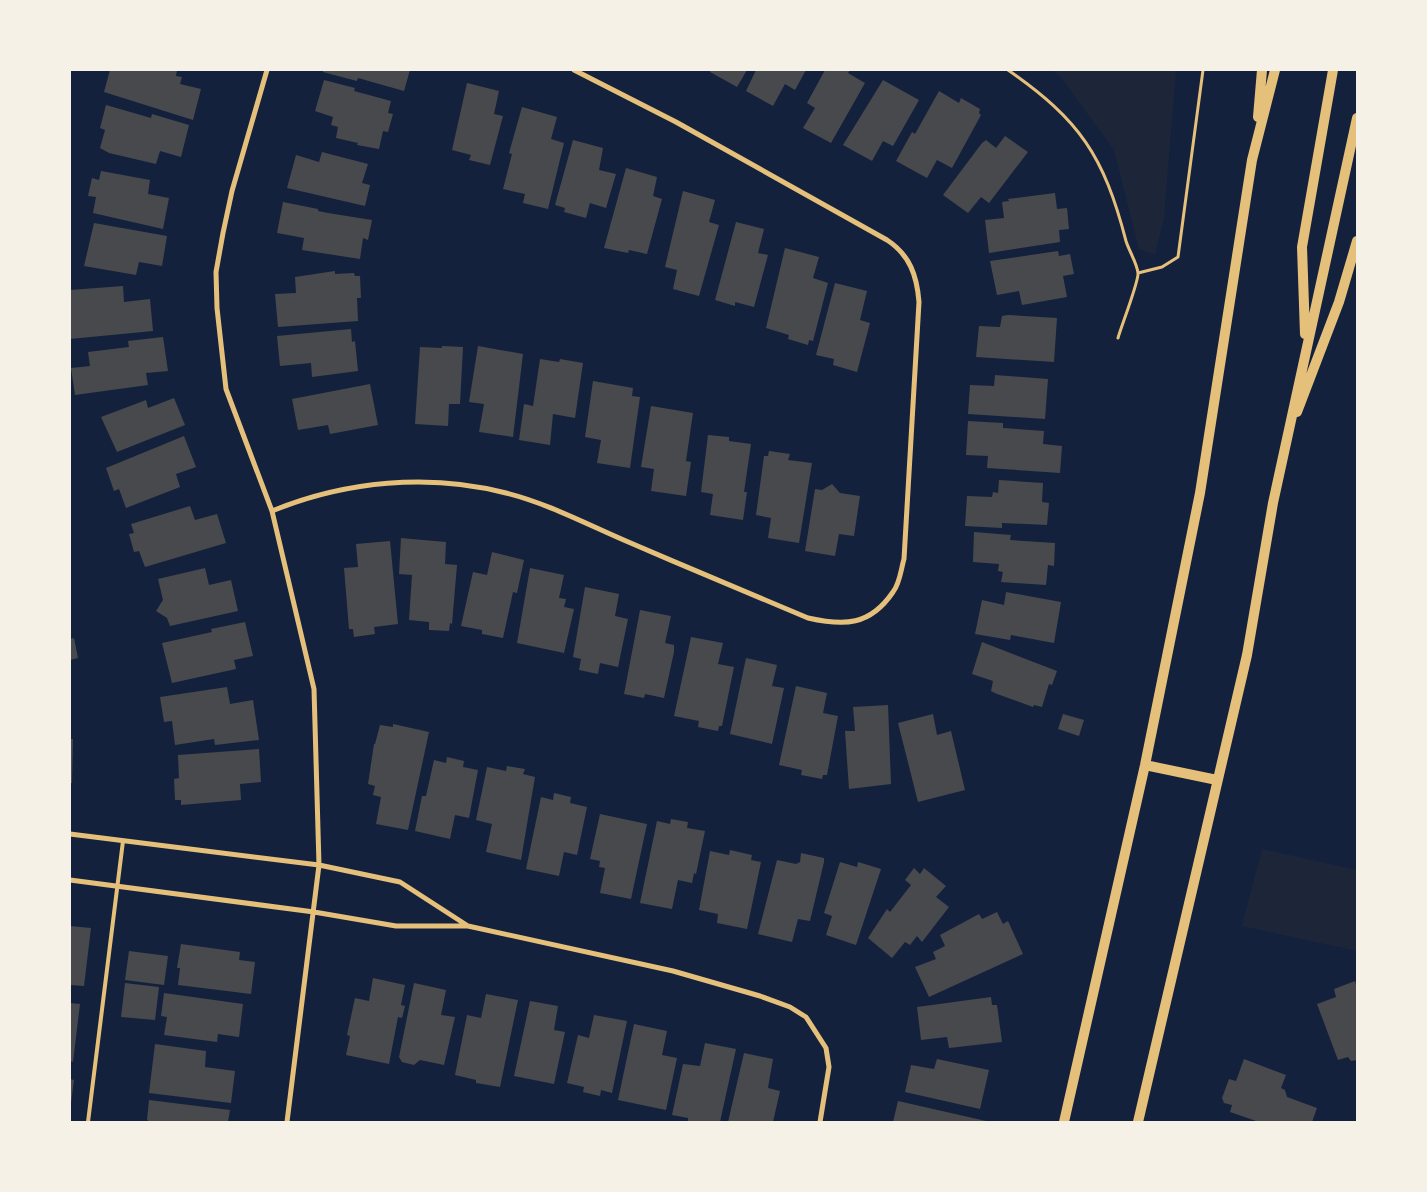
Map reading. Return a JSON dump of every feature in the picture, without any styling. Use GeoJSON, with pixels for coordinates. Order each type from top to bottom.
{"type":"FeatureCollection","features":[{"type":"Feature","properties":{"kind":"main road"},"geometry":{"type":"LineString","coordinates":[[1064,1122],[1145,765],[1200,492],[1252,160],[1262,70]]}},
{"type":"Feature","properties":{"kind":"main road"},"geometry":{"type":"LineString","coordinates":[[1252,160],[1275,70]]}},
{"type":"Feature","properties":{"kind":"main road"},"geometry":{"type":"LineString","coordinates":[[1305,350],[1302,247],[1332,70]]}},
{"type":"Feature","properties":{"kind":"main road"},"geometry":{"type":"LineString","coordinates":[[1138,1122],[1247,655],[1273,503],[1357,118]]}},
{"type":"Feature","properties":{"kind":"main road"},"geometry":{"type":"LineString","coordinates":[[1286,443],[1339,302],[1357,241]]}},
{"type":"Feature","properties":{"kind":"main road"},"geometry":{"type":"LineString","coordinates":[[1145,765],[1218,780]]}},
{"type":"Feature","properties":{"kind":"street"},"geometry":{"type":"LineString","coordinates":[[267,70],[232,191],[216,272],[220,352],[226,389],[272,511],[314,689],[319,865],[287,1122]]}},
{"type":"Feature","properties":{"kind":"street"},"geometry":{"type":"LineString","coordinates":[[272,511],[299,500],[366,486],[404,482],[442,482],[507,493],[534,502],[808,618],[835,624],[855,622],[876,611],[894,591],[904,559],[919,302],[915,272],[899,248],[887,240],[676,122],[574,70]]}},
{"type":"Feature","properties":{"kind":"street"},"geometry":{"type":"LineString","coordinates":[[70,834],[319,865],[400,882],[468,926]]}},
{"type":"Feature","properties":{"kind":"street"},"geometry":{"type":"LineString","coordinates":[[70,880],[314,912],[396,926],[468,926],[673,971],[790,1007],[806,1017],[826,1048],[829,1067],[820,1122]]}},
{"type":"Feature","properties":{"kind":"lane"},"geometry":{"type":"LineString","coordinates":[[88,1122],[123,841]]}},
{"type":"Feature","properties":{"kind":"path"},"geometry":{"type":"LineString","coordinates":[[1008,70],[1041,93],[1068,118],[1101,164],[1115,197],[1129,250],[1138,273],[1118,338]]}},
{"type":"Feature","properties":{"kind":"path"},"geometry":{"type":"LineString","coordinates":[[1138,273],[1162,267],[1178,257],[1203,70]]}},
{"type":"Feature","properties":{"kind":"shaded area"},"geometry":{"type":"Polygon","coordinates":[[[1052,70],[1176,70],[1164,217],[1155,255],[1139,249],[1114,150],[1060,76],[1052,70]]]}},
{"type":"Feature","properties":{"kind":"shaded area"},"geometry":{"type":"Polygon","coordinates":[[[1262,849],[1357,870],[1357,951],[1242,926],[1262,849]]]}},
{"type":"Feature","properties":{"kind":"building"},"geometry":{"type":"Polygon","coordinates":[[[110,70],[177,70],[176,76],[182,77],[180,84],[201,89],[193,120],[104,92],[110,70]]]}},
{"type":"Feature","properties":{"kind":"building"},"geometry":{"type":"Polygon","coordinates":[[[323,70],[410,70],[404,91],[358,78],[357,81],[323,72],[323,70]]]}},
{"type":"Feature","properties":{"kind":"building"},"geometry":{"type":"Polygon","coordinates":[[[711,70],[747,70],[737,87],[710,72],[711,70]]]}},
{"type":"Feature","properties":{"kind":"building"},"geometry":{"type":"Polygon","coordinates":[[[756,70],[806,70],[795,90],[785,84],[773,106],[746,91],[756,70]]]}},
{"type":"Feature","properties":{"kind":"building"},"geometry":{"type":"Polygon","coordinates":[[[825,70],[850,70],[848,73],[865,83],[831,143],[803,128],[815,108],[807,103],[825,70]]]}},
{"type":"Feature","properties":{"kind":"building"},"geometry":{"type":"Polygon","coordinates":[[[324,80],[355,88],[354,91],[391,101],[388,113],[393,114],[388,132],[383,131],[379,149],[357,145],[358,143],[336,138],[338,127],[331,125],[333,117],[315,111],[324,80]]]}},
{"type":"Feature","properties":{"kind":"building"},"geometry":{"type":"Polygon","coordinates":[[[883,80],[919,100],[893,146],[883,141],[872,161],[843,145],[883,80]]]}},
{"type":"Feature","properties":{"kind":"building"},"geometry":{"type":"Polygon","coordinates":[[[467,83],[499,91],[494,114],[503,116],[490,165],[469,160],[471,155],[452,150],[467,83]]]}},
{"type":"Feature","properties":{"kind":"building"},"geometry":{"type":"Polygon","coordinates":[[[939,91],[959,103],[961,98],[980,109],[979,113],[981,115],[952,168],[937,160],[927,178],[896,161],[912,132],[915,134],[939,91]]]}},
{"type":"Feature","properties":{"kind":"building"},"geometry":{"type":"Polygon","coordinates":[[[106,105],[151,118],[152,114],[189,125],[181,157],[160,151],[156,164],[109,153],[100,148],[105,130],[100,128],[106,105]]]}},
{"type":"Feature","properties":{"kind":"building"},"geometry":{"type":"Polygon","coordinates":[[[522,107],[557,117],[551,139],[564,143],[548,209],[523,203],[525,194],[503,189],[512,154],[509,153],[522,107]]]}},
{"type":"Feature","properties":{"kind":"building"},"geometry":{"type":"Polygon","coordinates":[[[1005,136],[1028,152],[989,203],[981,197],[968,213],[943,195],[982,143],[986,140],[996,148],[1005,136]]]}},
{"type":"Feature","properties":{"kind":"building"},"geometry":{"type":"Polygon","coordinates":[[[573,140],[603,148],[599,170],[616,174],[606,208],[590,203],[586,218],[564,212],[565,208],[555,205],[573,140]]]}},
{"type":"Feature","properties":{"kind":"building"},"geometry":{"type":"Polygon","coordinates":[[[322,152],[368,164],[362,183],[370,185],[365,206],[287,188],[296,155],[319,162],[322,152]]]}},
{"type":"Feature","properties":{"kind":"building"},"geometry":{"type":"Polygon","coordinates":[[[626,168],[657,177],[653,196],[662,199],[647,254],[629,250],[628,253],[604,248],[626,168]]]}},
{"type":"Feature","properties":{"kind":"building"},"geometry":{"type":"Polygon","coordinates":[[[101,171],[150,180],[148,194],[169,198],[163,229],[93,213],[96,197],[88,196],[92,178],[99,180],[101,171]]]}},
{"type":"Feature","properties":{"kind":"building"},"geometry":{"type":"Polygon","coordinates":[[[683,191],[715,200],[709,222],[719,225],[699,296],[673,289],[677,270],[665,267],[683,191]]]}},
{"type":"Feature","properties":{"kind":"building"},"geometry":{"type":"Polygon","coordinates":[[[1055,193],[1057,209],[1067,208],[1069,229],[1059,230],[1060,242],[989,253],[985,220],[1004,218],[1002,202],[1009,201],[1008,199],[1055,193]]]}},
{"type":"Feature","properties":{"kind":"building"},"geometry":{"type":"Polygon","coordinates":[[[283,202],[318,209],[318,211],[372,220],[368,240],[363,238],[360,259],[302,250],[304,238],[277,233],[283,202]]]}},
{"type":"Feature","properties":{"kind":"building"},"geometry":{"type":"Polygon","coordinates":[[[736,222],[764,229],[758,253],[768,255],[754,307],[735,302],[735,306],[715,300],[736,222]]]}},
{"type":"Feature","properties":{"kind":"building"},"geometry":{"type":"Polygon","coordinates":[[[94,223],[167,236],[162,266],[139,262],[136,275],[84,266],[94,223]]]}},
{"type":"Feature","properties":{"kind":"building"},"geometry":{"type":"Polygon","coordinates":[[[785,248],[819,257],[813,278],[828,283],[813,341],[809,340],[808,345],[788,339],[789,335],[766,328],[785,248]]]}},
{"type":"Feature","properties":{"kind":"building"},"geometry":{"type":"Polygon","coordinates":[[[1058,251],[1059,256],[1070,254],[1074,274],[1063,276],[1067,297],[1022,305],[1019,291],[997,295],[990,261],[1058,251]]]}},
{"type":"Feature","properties":{"kind":"building"},"geometry":{"type":"Polygon","coordinates":[[[335,271],[335,274],[354,273],[355,276],[360,276],[361,298],[357,298],[358,321],[278,327],[275,294],[296,293],[295,277],[335,271]]]}},
{"type":"Feature","properties":{"kind":"building"},"geometry":{"type":"Polygon","coordinates":[[[835,283],[867,291],[860,320],[870,323],[857,372],[833,365],[834,359],[816,355],[835,283]]]}},
{"type":"Feature","properties":{"kind":"building"},"geometry":{"type":"Polygon","coordinates":[[[123,286],[124,302],[150,299],[153,331],[70,339],[70,290],[123,286]]]}},
{"type":"Feature","properties":{"kind":"building"},"geometry":{"type":"Polygon","coordinates":[[[1002,316],[1057,318],[1054,362],[976,357],[979,326],[1000,327],[1002,316]]]}},
{"type":"Feature","properties":{"kind":"building"},"geometry":{"type":"Polygon","coordinates":[[[351,329],[352,342],[355,341],[358,371],[312,377],[311,363],[280,366],[277,336],[351,329]]]}},
{"type":"Feature","properties":{"kind":"building"},"geometry":{"type":"Polygon","coordinates":[[[163,337],[168,371],[146,373],[148,385],[75,395],[71,368],[90,366],[88,352],[129,347],[128,341],[163,337]]]}},
{"type":"Feature","properties":{"kind":"building"},"geometry":{"type":"Polygon","coordinates":[[[442,346],[463,347],[460,404],[449,404],[448,426],[415,424],[420,347],[442,348],[442,346]]]}},
{"type":"Feature","properties":{"kind":"building"},"geometry":{"type":"Polygon","coordinates":[[[478,346],[523,354],[513,437],[479,432],[484,404],[469,402],[478,346]]]}},
{"type":"Feature","properties":{"kind":"building"},"geometry":{"type":"Polygon","coordinates":[[[540,359],[559,362],[560,359],[583,363],[575,418],[553,414],[550,445],[519,440],[524,404],[533,406],[540,359]]]}},
{"type":"Feature","properties":{"kind":"building"},"geometry":{"type":"Polygon","coordinates":[[[995,375],[1048,379],[1045,419],[968,414],[970,385],[994,386],[995,375]]]}},
{"type":"Feature","properties":{"kind":"building"},"geometry":{"type":"Polygon","coordinates":[[[593,381],[633,388],[632,396],[640,397],[630,468],[597,463],[601,440],[585,437],[593,381]]]}},
{"type":"Feature","properties":{"kind":"building"},"geometry":{"type":"Polygon","coordinates":[[[370,384],[378,425],[330,434],[328,425],[298,430],[292,399],[370,384]]]}},
{"type":"Feature","properties":{"kind":"building"},"geometry":{"type":"Polygon","coordinates":[[[174,398],[185,425],[117,452],[101,417],[146,400],[148,408],[174,398]]]}},
{"type":"Feature","properties":{"kind":"building"},"geometry":{"type":"Polygon","coordinates":[[[651,406],[693,413],[686,461],[691,462],[686,496],[651,491],[654,469],[641,467],[651,406]]]}},
{"type":"Feature","properties":{"kind":"building"},"geometry":{"type":"Polygon","coordinates":[[[968,421],[1003,423],[1003,428],[1044,431],[1043,444],[1062,446],[1060,473],[987,468],[988,456],[966,455],[968,421]]]}},
{"type":"Feature","properties":{"kind":"building"},"geometry":{"type":"Polygon","coordinates":[[[708,435],[729,437],[729,441],[751,444],[744,492],[747,492],[743,520],[710,515],[713,494],[701,492],[708,435]]]}},
{"type":"Feature","properties":{"kind":"building"},"geometry":{"type":"Polygon","coordinates":[[[184,436],[196,467],[176,474],[180,487],[126,508],[119,489],[114,491],[106,468],[184,436]]]}},
{"type":"Feature","properties":{"kind":"building"},"geometry":{"type":"Polygon","coordinates":[[[769,451],[790,454],[788,460],[812,463],[799,543],[768,538],[771,518],[756,515],[764,456],[768,456],[769,451]]]}},
{"type":"Feature","properties":{"kind":"building"},"geometry":{"type":"Polygon","coordinates":[[[999,480],[1043,483],[1042,502],[1049,503],[1047,525],[1002,523],[1002,528],[965,526],[967,496],[992,497],[993,492],[998,493],[999,480]]]}},
{"type":"Feature","properties":{"kind":"building"},"geometry":{"type":"Polygon","coordinates":[[[832,484],[840,493],[860,496],[854,536],[839,534],[835,556],[805,551],[815,489],[822,490],[832,484]]]}},
{"type":"Feature","properties":{"kind":"building"},"geometry":{"type":"Polygon","coordinates":[[[190,506],[195,520],[217,514],[226,543],[145,567],[139,551],[134,552],[129,534],[134,533],[131,524],[190,506]]]}},
{"type":"Feature","properties":{"kind":"building"},"geometry":{"type":"Polygon","coordinates":[[[974,532],[1011,535],[1010,540],[1055,543],[1054,566],[1048,565],[1046,585],[1001,582],[1003,572],[998,571],[999,564],[973,562],[974,532]]]}},
{"type":"Feature","properties":{"kind":"building"},"geometry":{"type":"Polygon","coordinates":[[[401,538],[446,542],[445,564],[457,565],[452,624],[450,623],[449,631],[429,630],[429,622],[409,620],[412,575],[399,574],[401,538]]]}},
{"type":"Feature","properties":{"kind":"building"},"geometry":{"type":"Polygon","coordinates":[[[390,541],[398,624],[374,627],[375,634],[354,637],[353,629],[349,629],[344,568],[358,567],[356,544],[390,541]]]}},
{"type":"Feature","properties":{"kind":"building"},"geometry":{"type":"Polygon","coordinates":[[[492,552],[524,560],[517,593],[513,592],[503,638],[482,634],[482,630],[461,626],[473,572],[487,575],[492,552]]]}},
{"type":"Feature","properties":{"kind":"building"},"geometry":{"type":"Polygon","coordinates":[[[205,568],[209,585],[231,580],[238,611],[170,626],[167,618],[156,611],[163,600],[158,579],[205,568]]]}},
{"type":"Feature","properties":{"kind":"building"},"geometry":{"type":"Polygon","coordinates":[[[530,568],[564,575],[559,598],[566,599],[564,607],[574,609],[564,653],[517,643],[530,568]]]}},
{"type":"Feature","properties":{"kind":"building"},"geometry":{"type":"Polygon","coordinates":[[[585,587],[619,594],[615,616],[628,619],[618,667],[600,663],[598,674],[579,670],[581,659],[573,657],[585,587]]]}},
{"type":"Feature","properties":{"kind":"building"},"geometry":{"type":"Polygon","coordinates":[[[1006,592],[1061,602],[1054,643],[1011,635],[1010,640],[975,634],[982,600],[1004,605],[1006,592]]]}},
{"type":"Feature","properties":{"kind":"building"},"geometry":{"type":"Polygon","coordinates":[[[640,610],[671,616],[665,643],[674,645],[674,652],[664,698],[645,694],[644,698],[624,694],[640,610]]]}},
{"type":"Feature","properties":{"kind":"building"},"geometry":{"type":"Polygon","coordinates":[[[245,622],[253,656],[234,660],[236,669],[172,683],[162,643],[212,632],[211,629],[245,622]]]}},
{"type":"Feature","properties":{"kind":"building"},"geometry":{"type":"Polygon","coordinates":[[[691,637],[723,643],[718,664],[734,667],[722,726],[719,726],[718,731],[698,727],[699,721],[674,716],[691,637]]]}},
{"type":"Feature","properties":{"kind":"building"},"geometry":{"type":"Polygon","coordinates":[[[74,638],[78,658],[70,660],[70,639],[74,638]]]}},
{"type":"Feature","properties":{"kind":"building"},"geometry":{"type":"Polygon","coordinates":[[[982,642],[1057,671],[1052,685],[1049,684],[1042,707],[1034,705],[1033,707],[997,694],[991,691],[993,681],[972,674],[982,642]]]}},
{"type":"Feature","properties":{"kind":"building"},"geometry":{"type":"Polygon","coordinates":[[[746,658],[777,665],[772,686],[784,688],[772,744],[730,734],[746,658]]]}},
{"type":"Feature","properties":{"kind":"building"},"geometry":{"type":"Polygon","coordinates":[[[796,686],[827,693],[823,713],[838,716],[827,775],[823,775],[822,779],[801,775],[802,770],[779,765],[796,686]]]}},
{"type":"Feature","properties":{"kind":"building"},"geometry":{"type":"Polygon","coordinates":[[[227,687],[230,704],[253,700],[259,740],[215,745],[214,739],[175,745],[172,721],[164,722],[160,697],[227,687]]]}},
{"type":"Feature","properties":{"kind":"building"},"geometry":{"type":"Polygon","coordinates":[[[888,705],[891,784],[849,789],[845,731],[855,731],[853,707],[888,705]]]}},
{"type":"Feature","properties":{"kind":"building"},"geometry":{"type":"Polygon","coordinates":[[[933,714],[937,735],[951,731],[965,790],[918,802],[898,723],[933,714]]]}},
{"type":"Feature","properties":{"kind":"building"},"geometry":{"type":"Polygon","coordinates":[[[1063,714],[1084,720],[1079,736],[1058,729],[1063,714]]]}},
{"type":"Feature","properties":{"kind":"building"},"geometry":{"type":"Polygon","coordinates":[[[393,724],[429,732],[408,830],[376,824],[381,797],[373,795],[375,786],[368,784],[374,744],[380,725],[393,727],[393,724]]]}},
{"type":"Feature","properties":{"kind":"building"},"geometry":{"type":"Polygon","coordinates":[[[70,739],[73,739],[72,783],[70,783],[70,739]]]}},
{"type":"Feature","properties":{"kind":"building"},"geometry":{"type":"Polygon","coordinates":[[[259,749],[261,782],[240,784],[241,800],[181,805],[181,800],[175,800],[174,779],[179,778],[178,755],[259,749]]]}},
{"type":"Feature","properties":{"kind":"building"},"geometry":{"type":"Polygon","coordinates":[[[447,757],[464,761],[463,767],[478,770],[469,818],[455,815],[450,839],[415,831],[422,796],[426,796],[434,760],[446,763],[447,757]]]}},
{"type":"Feature","properties":{"kind":"building"},"geometry":{"type":"Polygon","coordinates":[[[507,766],[525,769],[523,774],[535,777],[521,860],[486,852],[492,824],[476,820],[487,767],[506,771],[507,766]]]}},
{"type":"Feature","properties":{"kind":"building"},"geometry":{"type":"Polygon","coordinates":[[[554,793],[571,797],[570,803],[587,807],[577,855],[564,852],[559,876],[526,869],[541,797],[553,800],[554,793]]]}},
{"type":"Feature","properties":{"kind":"building"},"geometry":{"type":"Polygon","coordinates":[[[600,814],[647,824],[631,899],[600,893],[605,868],[599,867],[600,861],[590,859],[600,814]]]}},
{"type":"Feature","properties":{"kind":"building"},"geometry":{"type":"Polygon","coordinates":[[[671,819],[688,822],[687,828],[705,831],[696,874],[694,873],[692,883],[678,880],[672,909],[640,903],[657,821],[670,824],[671,819]]]}},
{"type":"Feature","properties":{"kind":"building"},"geometry":{"type":"Polygon","coordinates":[[[730,850],[752,855],[751,860],[761,862],[747,929],[717,923],[718,914],[699,910],[710,851],[729,855],[730,850]]]}},
{"type":"Feature","properties":{"kind":"building"},"geometry":{"type":"Polygon","coordinates":[[[801,853],[824,858],[810,921],[798,919],[792,942],[758,934],[777,860],[796,864],[800,862],[801,853]]]}},
{"type":"Feature","properties":{"kind":"building"},"geometry":{"type":"Polygon","coordinates":[[[840,862],[857,867],[858,862],[881,869],[856,945],[826,935],[832,916],[824,913],[840,862]]]}},
{"type":"Feature","properties":{"kind":"building"},"geometry":{"type":"Polygon","coordinates":[[[914,868],[920,874],[924,868],[946,886],[936,897],[949,907],[922,942],[917,936],[910,945],[905,942],[892,958],[868,938],[887,909],[890,912],[911,885],[905,880],[914,868]]]}},
{"type":"Feature","properties":{"kind":"building"},"geometry":{"type":"Polygon","coordinates":[[[997,912],[1003,924],[1008,921],[1023,954],[929,997],[915,967],[936,959],[933,952],[945,946],[940,935],[979,914],[982,919],[997,912]]]}},
{"type":"Feature","properties":{"kind":"building"},"geometry":{"type":"Polygon","coordinates":[[[70,926],[91,928],[84,986],[70,985],[70,926]]]}},
{"type":"Feature","properties":{"kind":"building"},"geometry":{"type":"Polygon","coordinates":[[[181,944],[240,952],[239,960],[255,962],[251,994],[178,985],[180,968],[177,968],[181,944]]]}},
{"type":"Feature","properties":{"kind":"building"},"geometry":{"type":"Polygon","coordinates":[[[129,951],[168,956],[164,985],[125,980],[129,951]]]}},
{"type":"Feature","properties":{"kind":"building"},"geometry":{"type":"Polygon","coordinates":[[[373,978],[405,985],[401,1005],[405,1006],[402,1018],[398,1017],[389,1064],[346,1055],[350,1036],[347,1035],[355,998],[369,1001],[373,978]]]}},
{"type":"Feature","properties":{"kind":"building"},"geometry":{"type":"Polygon","coordinates":[[[1355,981],[1357,988],[1357,1060],[1351,1061],[1348,1057],[1338,1060],[1317,1004],[1336,997],[1334,989],[1355,981]]]}},
{"type":"Feature","properties":{"kind":"building"},"geometry":{"type":"Polygon","coordinates":[[[125,983],[159,987],[155,1020],[121,1017],[125,983]]]}},
{"type":"Feature","properties":{"kind":"building"},"geometry":{"type":"Polygon","coordinates":[[[414,983],[446,990],[441,1015],[455,1017],[444,1065],[420,1060],[414,1065],[402,1062],[399,1057],[414,983]]]}},
{"type":"Feature","properties":{"kind":"building"},"geometry":{"type":"Polygon","coordinates":[[[164,993],[243,1004],[239,1037],[218,1034],[217,1042],[164,1035],[167,1017],[161,1016],[164,993]]]}},
{"type":"Feature","properties":{"kind":"building"},"geometry":{"type":"Polygon","coordinates":[[[486,994],[518,1000],[500,1087],[476,1083],[476,1080],[455,1075],[467,1015],[481,1018],[486,994]]]}},
{"type":"Feature","properties":{"kind":"building"},"geometry":{"type":"Polygon","coordinates":[[[991,997],[992,1005],[997,1005],[1002,1042],[949,1048],[947,1037],[921,1040],[917,1007],[991,997]]]}},
{"type":"Feature","properties":{"kind":"building"},"geometry":{"type":"Polygon","coordinates":[[[530,1001],[558,1006],[554,1030],[565,1032],[554,1084],[514,1076],[530,1001]]]}},
{"type":"Feature","properties":{"kind":"building"},"geometry":{"type":"Polygon","coordinates":[[[70,1003],[80,1004],[73,1062],[70,1061],[70,1003]]]}},
{"type":"Feature","properties":{"kind":"building"},"geometry":{"type":"Polygon","coordinates":[[[594,1015],[627,1021],[612,1093],[601,1090],[600,1096],[583,1092],[584,1087],[567,1083],[578,1035],[589,1038],[594,1015]]]}},
{"type":"Feature","properties":{"kind":"building"},"geometry":{"type":"Polygon","coordinates":[[[634,1024],[667,1031],[662,1055],[677,1058],[666,1110],[618,1100],[634,1024]]]}},
{"type":"Feature","properties":{"kind":"building"},"geometry":{"type":"Polygon","coordinates":[[[705,1043],[736,1049],[720,1122],[688,1122],[688,1118],[672,1115],[683,1064],[700,1066],[705,1043]]]}},
{"type":"Feature","properties":{"kind":"building"},"geometry":{"type":"Polygon","coordinates":[[[155,1044],[206,1051],[205,1067],[235,1071],[231,1103],[149,1093],[155,1044]]]}},
{"type":"Feature","properties":{"kind":"building"},"geometry":{"type":"Polygon","coordinates":[[[744,1053],[773,1059],[768,1088],[780,1091],[773,1122],[728,1122],[744,1053]]]}},
{"type":"Feature","properties":{"kind":"building"},"geometry":{"type":"Polygon","coordinates":[[[937,1059],[989,1070],[980,1109],[905,1092],[911,1065],[934,1069],[937,1059]]]}},
{"type":"Feature","properties":{"kind":"building"},"geometry":{"type":"Polygon","coordinates":[[[1244,1059],[1286,1075],[1281,1088],[1285,1090],[1287,1097],[1317,1108],[1312,1122],[1259,1122],[1230,1112],[1232,1105],[1224,1103],[1222,1098],[1229,1079],[1236,1081],[1244,1059]]]}},
{"type":"Feature","properties":{"kind":"building"},"geometry":{"type":"Polygon","coordinates":[[[70,1079],[74,1080],[71,1103],[70,1103],[70,1079]]]}},
{"type":"Feature","properties":{"kind":"building"},"geometry":{"type":"Polygon","coordinates":[[[149,1100],[230,1110],[228,1122],[151,1122],[147,1120],[149,1100]]]}},
{"type":"Feature","properties":{"kind":"building"},"geometry":{"type":"Polygon","coordinates":[[[898,1101],[986,1121],[986,1122],[893,1122],[898,1101]]]}}]}
